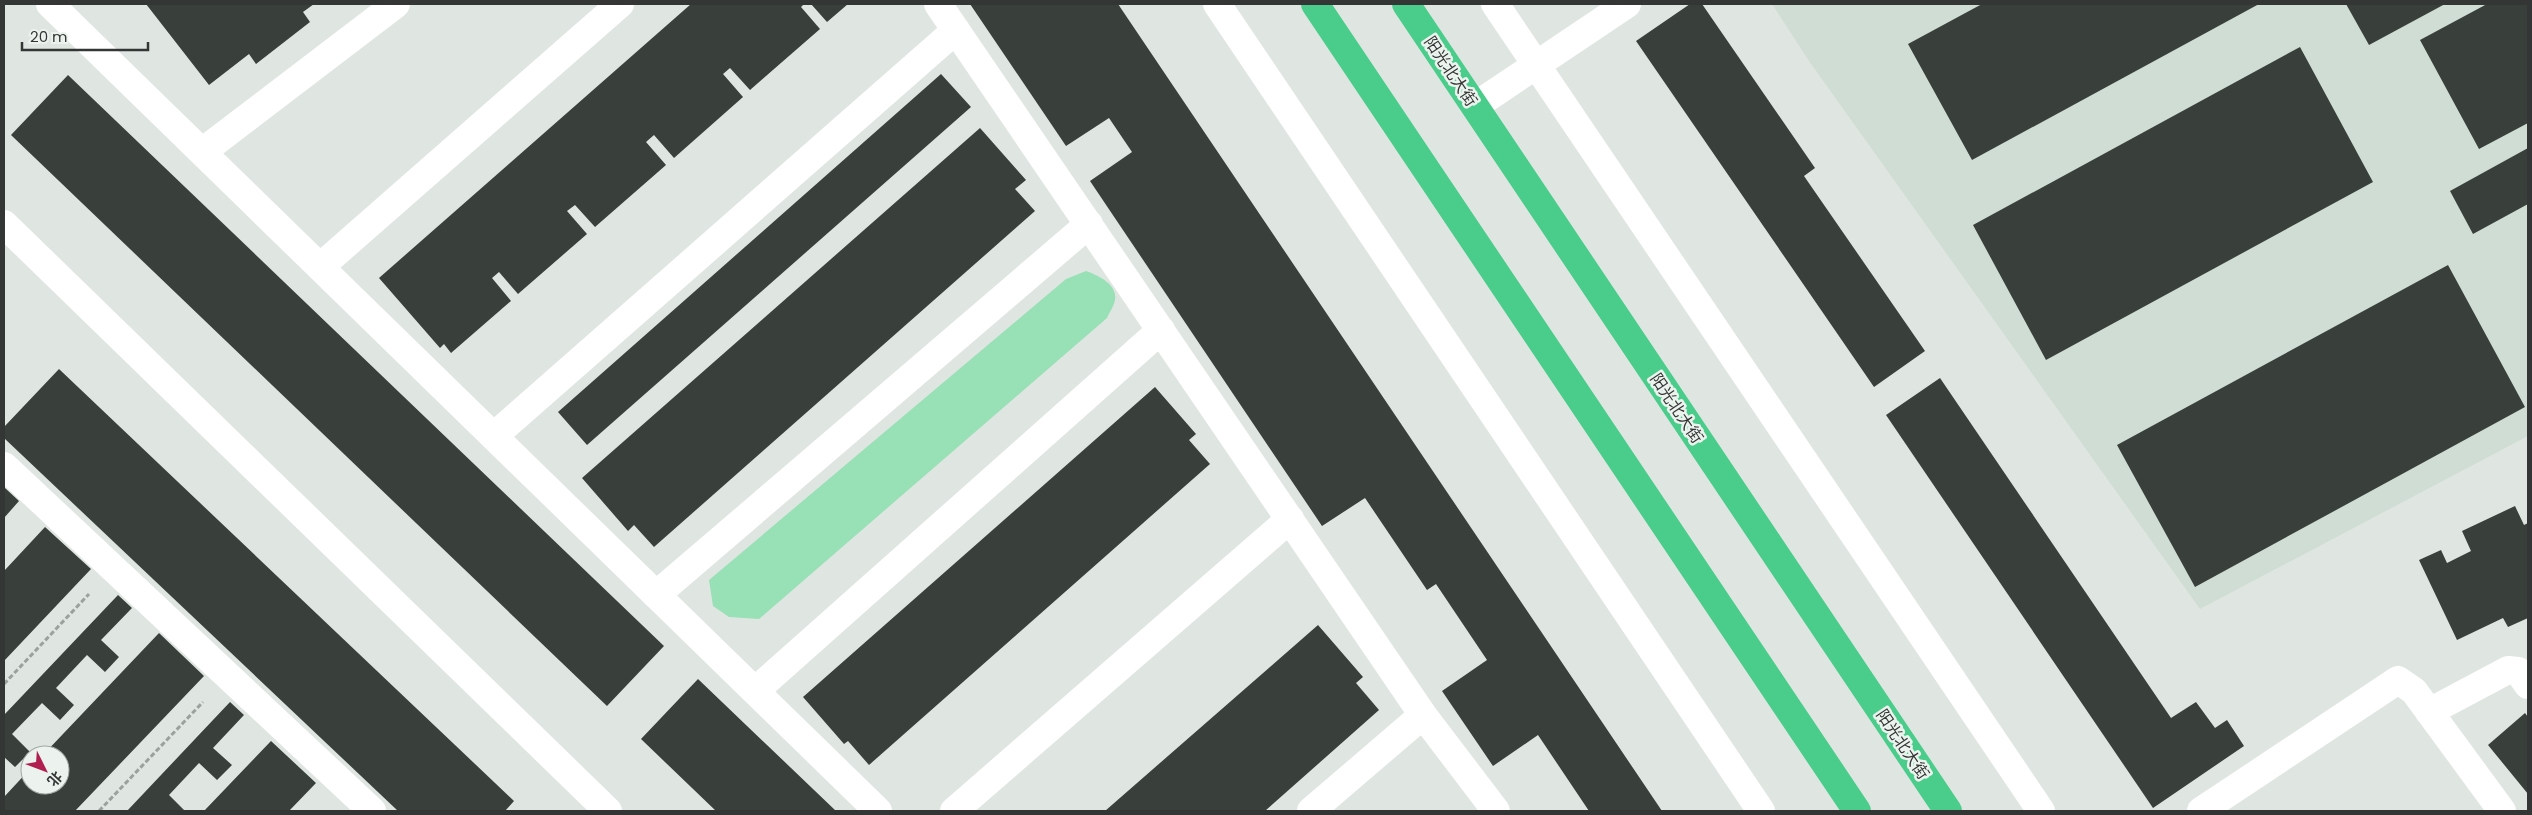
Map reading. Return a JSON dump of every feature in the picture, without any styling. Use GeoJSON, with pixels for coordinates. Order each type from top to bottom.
{"type":"FeatureCollection","features":[{"type":"Feature","properties":{"kind":"highway"},"geometry":{"type":"LineString","coordinates":[[1315,4],[1857,811]]}},
{"type":"Feature","properties":{"kind":"highway","name":"阳光北大街"},"geometry":{"type":"LineString","coordinates":[[1406,4],[1948,811]]}},
{"type":"Feature","properties":{"kind":"street"},"geometry":{"type":"LineString","coordinates":[[50,4],[878,811]]}},
{"type":"Feature","properties":{"kind":"street"},"geometry":{"type":"LineString","coordinates":[[202,152],[396,4]]}},
{"type":"Feature","properties":{"kind":"street"},"geometry":{"type":"LineString","coordinates":[[320,267],[620,4]]}},
{"type":"Feature","properties":{"kind":"street"},"geometry":{"type":"LineString","coordinates":[[938,4],[1424,715],[1496,811]]}},
{"type":"Feature","properties":{"kind":"street"},"geometry":{"type":"LineString","coordinates":[[1217,4],[1761,811]]}},
{"type":"Feature","properties":{"kind":"street"},"geometry":{"type":"LineString","coordinates":[[1495,4],[2041,811]]}},
{"type":"Feature","properties":{"kind":"street"},"geometry":{"type":"LineString","coordinates":[[1475,106],[1627,4]]}},
{"type":"Feature","properties":{"kind":"street"},"geometry":{"type":"LineString","coordinates":[[494,436],[956,30]]}},
{"type":"Feature","properties":{"kind":"street"},"geometry":{"type":"LineString","coordinates":[[4,224],[608,811]]}},
{"type":"Feature","properties":{"kind":"street"},"geometry":{"type":"LineString","coordinates":[[656,595],[1089,224]]}},
{"type":"Feature","properties":{"kind":"street"},"geometry":{"type":"LineString","coordinates":[[755,692],[1161,330]]}},
{"type":"Feature","properties":{"kind":"street"},"geometry":{"type":"LineString","coordinates":[[4,466],[372,811]]}},
{"type":"Feature","properties":{"kind":"street"},"geometry":{"type":"LineString","coordinates":[[954,811],[1290,518]]}},
{"type":"Feature","properties":{"kind":"street"},"geometry":{"type":"LineString","coordinates":[[2429,712],[2508,670],[2525,673]]}},
{"type":"Feature","properties":{"kind":"street"},"geometry":{"type":"LineString","coordinates":[[2201,811],[2398,680],[2414,691],[2502,811]]}},
{"type":"Feature","properties":{"kind":"street"},"geometry":{"type":"LineString","coordinates":[[1311,811],[1424,715]]}},
{"type":"Feature","properties":{"kind":"path"},"geometry":{"type":"LineString","coordinates":[[4,684],[113,568]]}},
{"type":"Feature","properties":{"kind":"path"},"geometry":{"type":"LineString","coordinates":[[99,811],[227,676]]}},
{"type":"Feature","properties":{"kind":"shaded area"},"geometry":{"type":"Polygon","coordinates":[[[1772,4],[2528,4],[2528,436],[2200,609],[1809,61],[1772,4]]]}},
{"type":"Feature","properties":{"kind":"green space"},"geometry":{"type":"Polygon","coordinates":[[[1086,271],[1106,281],[1113,289],[1115,300],[1107,318],[759,619],[729,617],[713,606],[709,580],[1066,279],[1086,271]]]}},
{"type":"Feature","properties":{"kind":"building"},"geometry":{"type":"Polygon","coordinates":[[[146,4],[314,4],[303,12],[310,22],[256,64],[249,54],[209,85],[146,4]]]}},
{"type":"Feature","properties":{"kind":"building"},"geometry":{"type":"Polygon","coordinates":[[[691,4],[804,4],[801,7],[820,29],[750,90],[730,68],[723,74],[743,97],[674,158],[654,135],[646,142],[666,165],[595,227],[575,205],[567,211],[587,234],[518,294],[499,272],[492,278],[511,301],[451,353],[444,344],[440,348],[379,278],[691,4]]]}},
{"type":"Feature","properties":{"kind":"building"},"geometry":{"type":"Polygon","coordinates":[[[811,4],[848,4],[827,22],[811,4]]]}},
{"type":"Feature","properties":{"kind":"building"},"geometry":{"type":"Polygon","coordinates":[[[970,4],[1118,4],[1662,811],[1589,811],[1538,735],[1493,766],[1442,691],[1487,660],[1436,584],[1427,590],[1365,498],[1322,526],[1090,181],[1132,152],[1109,118],[1066,146],[970,4]]]}},
{"type":"Feature","properties":{"kind":"building"},"geometry":{"type":"Polygon","coordinates":[[[1690,4],[1702,4],[1815,168],[1804,176],[1925,351],[1874,387],[1636,41],[1690,4]]]}},
{"type":"Feature","properties":{"kind":"building"},"geometry":{"type":"Polygon","coordinates":[[[1982,4],[2259,4],[1972,160],[1908,44],[1982,4]]]}},
{"type":"Feature","properties":{"kind":"building"},"geometry":{"type":"Polygon","coordinates":[[[2346,4],[2445,4],[2369,45],[2346,4]]]}},
{"type":"Feature","properties":{"kind":"building"},"geometry":{"type":"Polygon","coordinates":[[[2487,4],[2528,4],[2528,123],[2479,149],[2420,40],[2487,4]]]}},
{"type":"Feature","properties":{"kind":"building"},"geometry":{"type":"Polygon","coordinates":[[[2300,47],[2373,182],[2046,360],[1973,225],[2300,47]]]}},
{"type":"Feature","properties":{"kind":"building"},"geometry":{"type":"Polygon","coordinates":[[[941,74],[971,107],[587,445],[558,412],[941,74]]]}},
{"type":"Feature","properties":{"kind":"building"},"geometry":{"type":"Polygon","coordinates":[[[68,75],[664,646],[607,706],[11,135],[68,75]]]}},
{"type":"Feature","properties":{"kind":"building"},"geometry":{"type":"Polygon","coordinates":[[[980,128],[1026,180],[1015,189],[1035,211],[654,547],[634,525],[628,531],[582,478],[980,128]]]}},
{"type":"Feature","properties":{"kind":"building"},"geometry":{"type":"Polygon","coordinates":[[[2528,148],[2528,204],[2473,234],[2450,191],[2528,148]]]}},
{"type":"Feature","properties":{"kind":"building"},"geometry":{"type":"Polygon","coordinates":[[[2448,265],[2525,407],[2195,587],[2117,445],[2448,265]]]}},
{"type":"Feature","properties":{"kind":"building"},"geometry":{"type":"Polygon","coordinates":[[[59,369],[514,801],[505,811],[398,811],[4,438],[4,427],[59,369]]]}},
{"type":"Feature","properties":{"kind":"building"},"geometry":{"type":"Polygon","coordinates":[[[1940,378],[2171,718],[2196,702],[2215,728],[2227,720],[2244,746],[2153,808],[1886,415],[1940,378]]]}},
{"type":"Feature","properties":{"kind":"building"},"geometry":{"type":"Polygon","coordinates":[[[1155,387],[1196,434],[1189,440],[1210,464],[869,765],[848,741],[844,744],[803,697],[1155,387]]]}},
{"type":"Feature","properties":{"kind":"building"},"geometry":{"type":"Polygon","coordinates":[[[4,489],[19,501],[4,518],[4,489]]]}},
{"type":"Feature","properties":{"kind":"building"},"geometry":{"type":"Polygon","coordinates":[[[2515,506],[2524,525],[2528,523],[2528,618],[2508,627],[2503,618],[2457,640],[2419,560],[2441,550],[2447,563],[2471,551],[2462,531],[2515,506]]]}},
{"type":"Feature","properties":{"kind":"building"},"geometry":{"type":"Polygon","coordinates":[[[45,527],[91,569],[4,661],[4,571],[45,527]]]}},
{"type":"Feature","properties":{"kind":"building"},"geometry":{"type":"Polygon","coordinates":[[[118,595],[132,608],[101,640],[119,657],[105,672],[87,655],[56,688],[74,705],[60,720],[42,703],[12,734],[23,745],[20,745],[20,762],[15,767],[4,757],[4,715],[118,595]]]}},
{"type":"Feature","properties":{"kind":"building"},"geometry":{"type":"Polygon","coordinates":[[[1318,625],[1363,677],[1356,683],[1379,710],[1265,811],[1105,811],[1318,625]]]}},
{"type":"Feature","properties":{"kind":"building"},"geometry":{"type":"Polygon","coordinates":[[[159,633],[204,676],[75,811],[4,811],[4,797],[20,780],[20,795],[70,795],[70,745],[53,745],[159,633]]]}},
{"type":"Feature","properties":{"kind":"building"},"geometry":{"type":"Polygon","coordinates":[[[698,679],[836,811],[716,811],[641,739],[698,679]]]}},
{"type":"Feature","properties":{"kind":"building"},"geometry":{"type":"Polygon","coordinates":[[[230,702],[244,715],[213,748],[232,765],[217,780],[199,763],[169,795],[185,811],[127,811],[230,702]]]}},
{"type":"Feature","properties":{"kind":"building"},"geometry":{"type":"Polygon","coordinates":[[[2525,713],[2528,717],[2528,794],[2488,745],[2525,713]]]}},
{"type":"Feature","properties":{"kind":"building"},"geometry":{"type":"Polygon","coordinates":[[[271,741],[316,783],[289,811],[204,811],[271,741]]]}}]}
